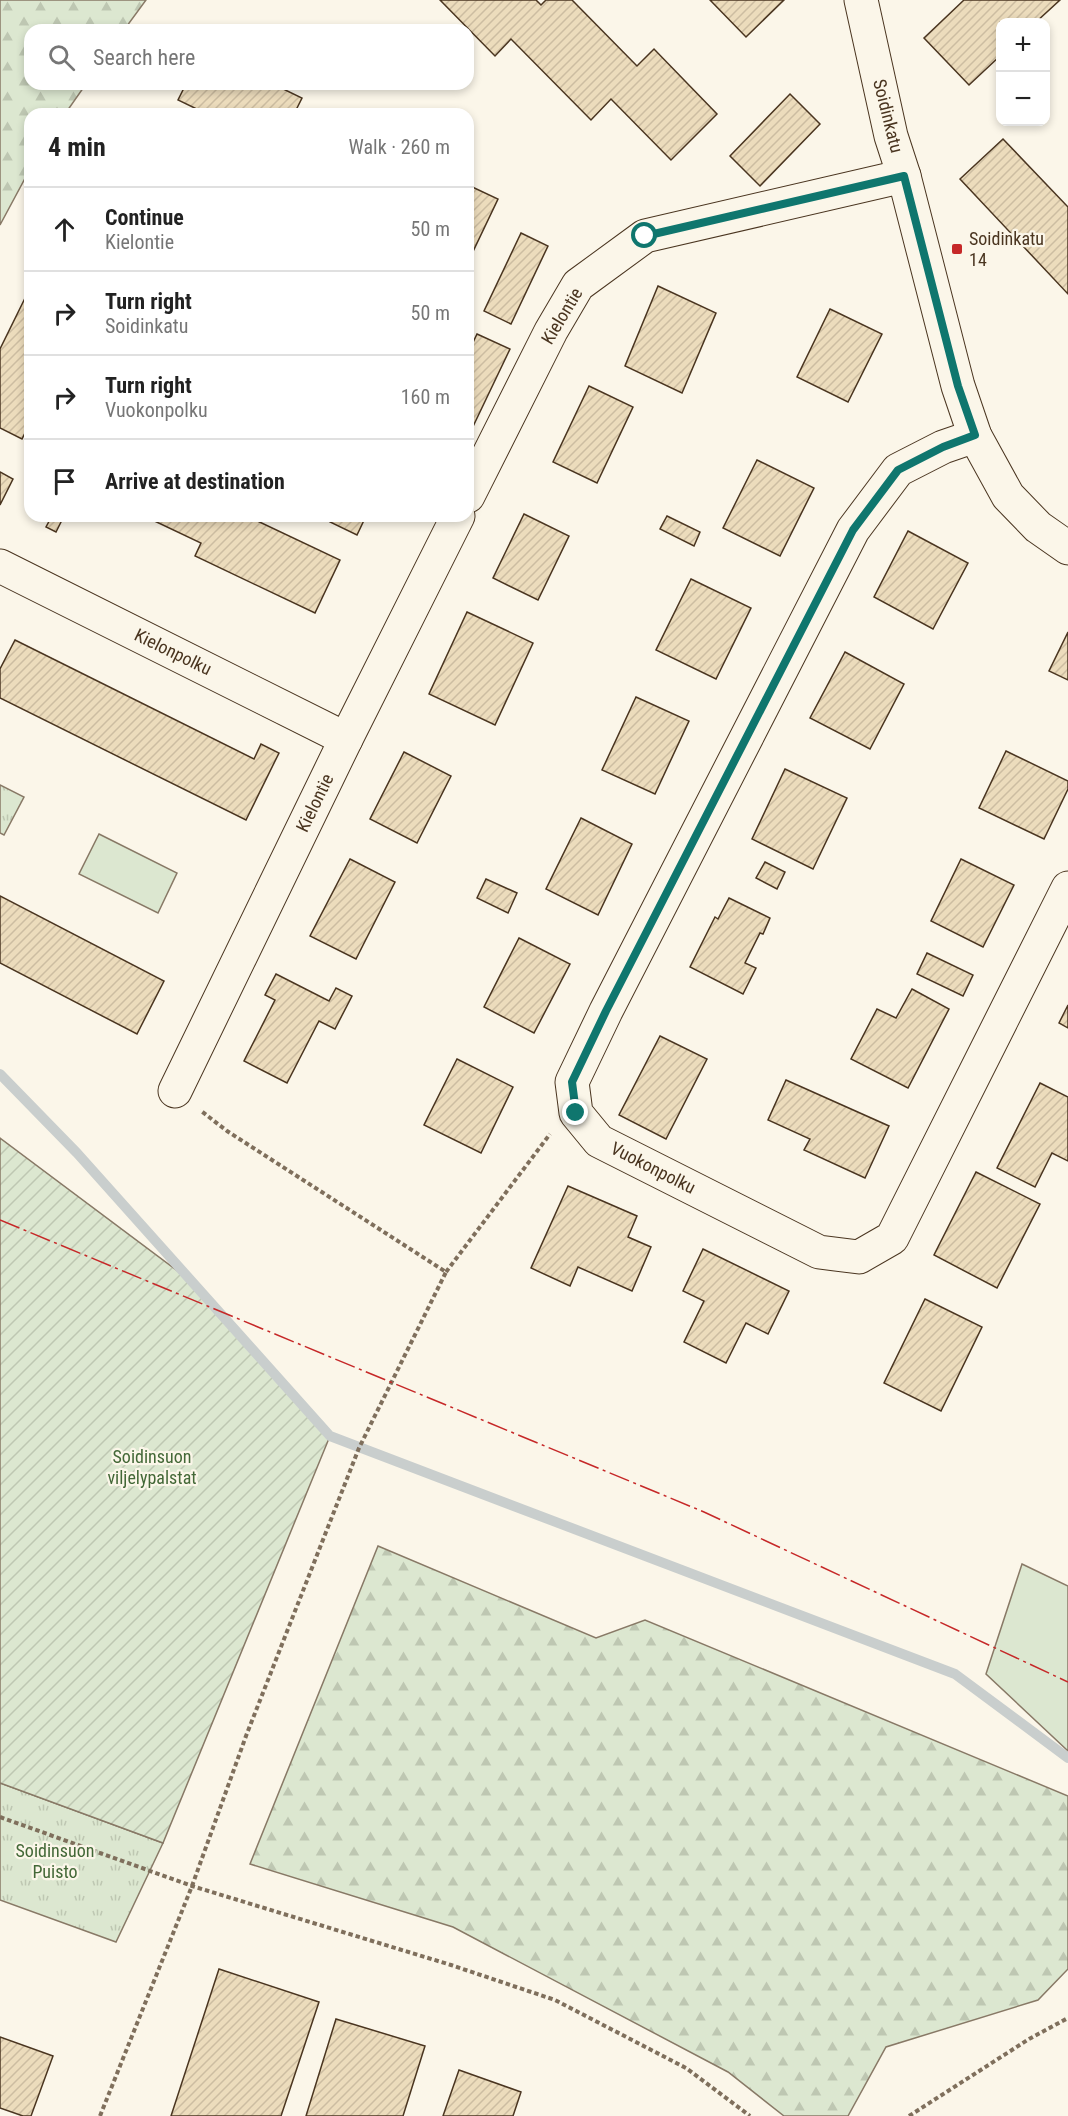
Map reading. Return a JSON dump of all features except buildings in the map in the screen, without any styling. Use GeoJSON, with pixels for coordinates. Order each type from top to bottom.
{"type":"FeatureCollection","features":[{"type":"Feature","properties":{"kind":"street","name":"Soidinkatu"},"geometry":{"type":"LineString","coordinates":[[861,0],[891,136],[904,176],[958,386],[975,435],[1008,496],[1038,527],[1068,548]]}},
{"type":"Feature","properties":{"kind":"street","name":"Kielontie"},"geometry":{"type":"LineString","coordinates":[[474,484],[550,331],[578,285],[645,236],[904,176]]}},
{"type":"Feature","properties":{"kind":"street"},"geometry":{"type":"LineString","coordinates":[[576,1113],[572,1082],[611,1001],[853,530],[898,470],[943,447],[975,435]]}},
{"type":"Feature","properties":{"kind":"street","name":"Kielontie"},"geometry":{"type":"LineString","coordinates":[[175,1091],[346,739],[455,522]]}},
{"type":"Feature","properties":{"kind":"street","name":"Kielonpolku"},"geometry":{"type":"LineString","coordinates":[[0,566],[346,739]]}},
{"type":"Feature","properties":{"kind":"street","name":"Vuokonpolku"},"geometry":{"type":"LineString","coordinates":[[576,1113],[599,1141],[819,1252],[859,1257],[892,1238],[1068,888]]}},
{"type":"Feature","properties":{"kind":"path"},"geometry":{"type":"LineString","coordinates":[[175,1091],[227,1131],[446,1272]]}},
{"type":"Feature","properties":{"kind":"path"},"geometry":{"type":"LineString","coordinates":[[100,2116],[192,1886],[246,1736],[359,1448],[446,1272],[546,1138],[576,1113]]}},
{"type":"Feature","properties":{"kind":"path"},"geometry":{"type":"LineString","coordinates":[[0,1817],[192,1886],[451,1965],[555,2000],[686,2068],[750,2116]]}},
{"type":"Feature","properties":{"kind":"path"},"geometry":{"type":"LineString","coordinates":[[909,2116],[1029,2039],[1068,2018]]}},
{"type":"Feature","properties":{"kind":"green space"},"geometry":{"type":"Polygon","coordinates":[[[0,0],[146,0],[128,24],[24,24],[24,90],[82,90],[69,108],[24,108],[24,180],[0,225],[0,0]]]}},
{"type":"Feature","properties":{"kind":"green space"},"geometry":{"type":"Polygon","coordinates":[[[0,785],[24,797],[4,835],[0,833],[0,785]]]}},
{"type":"Feature","properties":{"kind":"green space"},"geometry":{"type":"Polygon","coordinates":[[[99,834],[177,873],[158,913],[79,874],[99,834]]]}},
{"type":"Feature","properties":{"kind":"green space","name":"Soidinsuon viljelypalstat"},"geometry":{"type":"Polygon","coordinates":[[[0,1138],[191,1281],[330,1436],[163,1843],[0,1783],[0,1138]]]}},
{"type":"Feature","properties":{"kind":"green space"},"geometry":{"type":"Polygon","coordinates":[[[378,1546],[596,1638],[645,1620],[1068,1796],[1068,1969],[1038,2000],[886,2047],[848,2116],[784,2116],[728,2072],[453,1927],[250,1864],[378,1546]]]}},
{"type":"Feature","properties":{"kind":"green space"},"geometry":{"type":"Polygon","coordinates":[[[1022,1564],[1068,1586],[1068,1751],[986,1674],[1022,1564]]]}},
{"type":"Feature","properties":{"kind":"green space","name":"Soidinsuon Puisto"},"geometry":{"type":"Polygon","coordinates":[[[0,1783],[163,1843],[116,1942],[0,1900],[0,1783]]]}},
{"type":"Feature","properties":{"kind":"waterway"},"geometry":{"type":"LineString","coordinates":[[0,1074],[77,1153],[330,1436],[955,1674],[1068,1758]]}},
{"type":"Feature","properties":{"kind":"power"},"geometry":{"type":"LineString","coordinates":[[0,1220],[704,1512],[1068,1682]]}},
{"type":"Feature","properties":{"kind":"place","name":"Soidinkatu 14"},"geometry":{"type":"Point","coordinates":[957,249]}},
{"type":"Feature","properties":{"kind":"route"},"geometry":{"type":"LineString","coordinates":[[576,1113],[572,1082],[606,1011],[853,530],[898,470],[943,447],[975,435],[958,386],[904,176],[645,236]]}}]}
